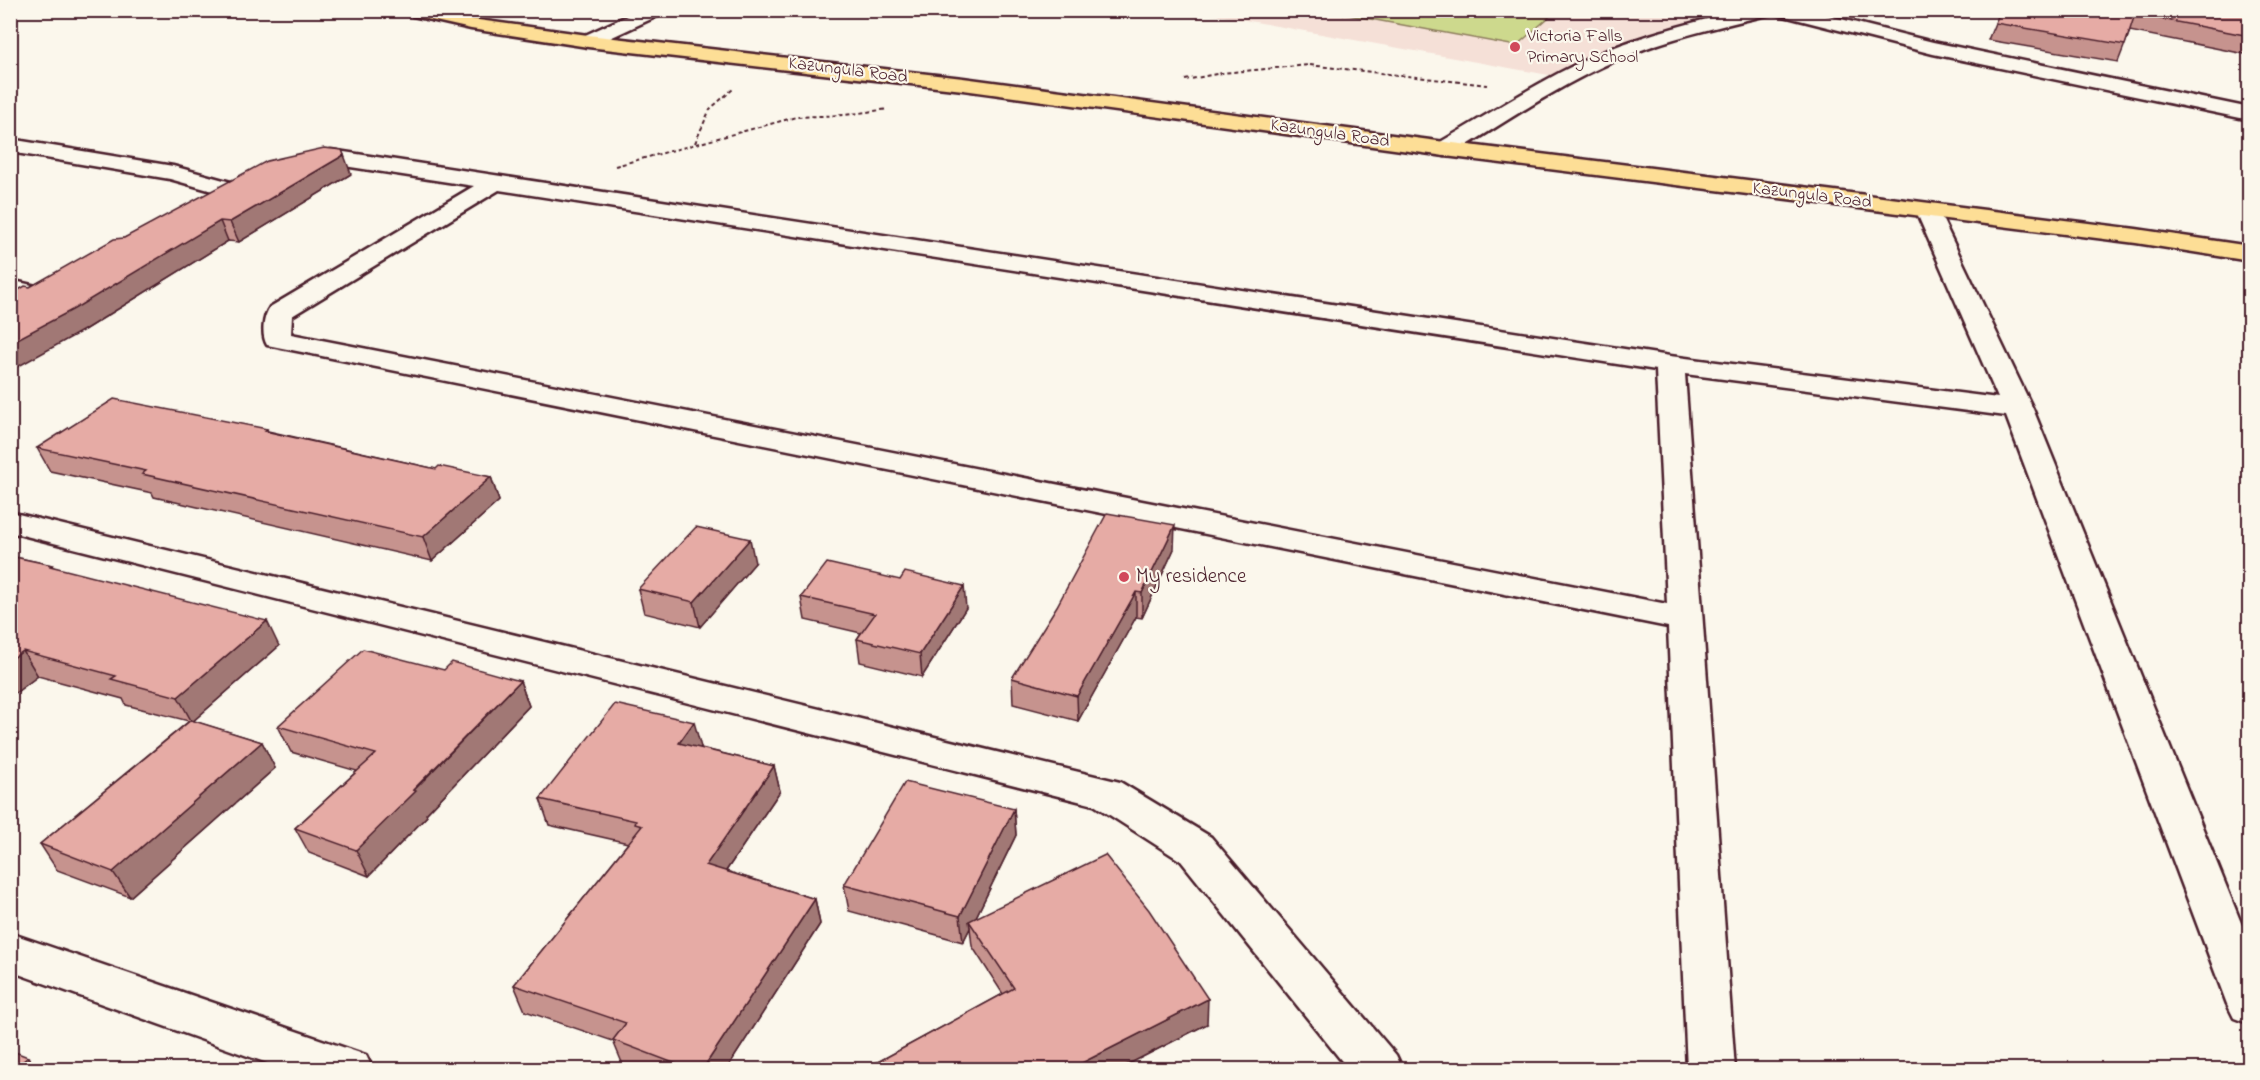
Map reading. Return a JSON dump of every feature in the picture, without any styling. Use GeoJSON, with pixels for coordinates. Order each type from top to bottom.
{"type":"FeatureCollection","features":[{"type":"Feature","properties":{"kind":"main road","name":"Kazungula Road"},"geometry":{"type":"LineString","coordinates":[[410,10],[471,24],[588,41],[975,86],[1445,149],[2136,236],[2250,254]]}},
{"type":"Feature","properties":{"kind":"street"},"geometry":{"type":"LineString","coordinates":[[588,41],[656,10]]}},
{"type":"Feature","properties":{"kind":"street"},"geometry":{"type":"LineString","coordinates":[[1445,149],[1577,71],[1614,54],[1694,28],[1765,10]]}},
{"type":"Feature","properties":{"kind":"street"},"geometry":{"type":"LineString","coordinates":[[1782,10],[1932,48],[2250,114]]}},
{"type":"Feature","properties":{"kind":"street"},"geometry":{"type":"LineString","coordinates":[[10,145],[239,185],[199,205]]}},
{"type":"Feature","properties":{"kind":"street"},"geometry":{"type":"LineString","coordinates":[[276,170],[331,157],[1670,364],[2018,409]]}},
{"type":"Feature","properties":{"kind":"street"},"geometry":{"type":"LineString","coordinates":[[496,183],[279,313],[277,339],[1685,619]]}},
{"type":"Feature","properties":{"kind":"street"},"geometry":{"type":"LineString","coordinates":[[1929,211],[2018,409],[2250,1004]]}},
{"type":"Feature","properties":{"kind":"street"},"geometry":{"type":"LineString","coordinates":[[10,288],[46,288],[10,307]]}},
{"type":"Feature","properties":{"kind":"street"},"geometry":{"type":"LineString","coordinates":[[1670,364],[1712,1070]]}},
{"type":"Feature","properties":{"kind":"street"},"geometry":{"type":"LineString","coordinates":[[10,522],[1106,793],[1196,849],[1379,1070]]}},
{"type":"Feature","properties":{"kind":"street"},"geometry":{"type":"LineString","coordinates":[[10,952],[348,1070]]}},
{"type":"Feature","properties":{"kind":"path"},"geometry":{"type":"LineString","coordinates":[[695,143],[710,109],[764,61]]}},
{"type":"Feature","properties":{"kind":"path"},"geometry":{"type":"LineString","coordinates":[[1178,82],[1222,73],[1309,65],[1545,91]]}},
{"type":"Feature","properties":{"kind":"path"},"geometry":{"type":"LineString","coordinates":[[615,166],[796,117],[845,115],[896,108]]}},
{"type":"Feature","properties":{"kind":"shaded area","name":"Victoria Falls Primary School"},"geometry":{"type":"Polygon","coordinates":[[[1194,11],[1765,11],[1694,28],[1565,78],[1194,11]]]}},
{"type":"Feature","properties":{"kind":"green space"},"geometry":{"type":"Polygon","coordinates":[[[1327,11],[1556,11],[1516,46],[1327,11]]]}},
{"type":"Feature","properties":{"kind":"building"},"geometry":{"type":"Polygon","coordinates":[[[2001,10],[2250,10],[2250,36],[2135,14],[2125,45],[1995,23],[2001,10]]]}},
{"type":"Feature","properties":{"kind":"building"},"geometry":{"type":"Polygon","coordinates":[[[324,148],[342,150],[344,155],[230,222],[220,221],[74,309],[10,343],[10,295],[25,286],[30,287],[114,239],[124,238],[267,161],[324,148]]]}},
{"type":"Feature","properties":{"kind":"building"},"geometry":{"type":"Polygon","coordinates":[[[114,399],[267,429],[265,431],[436,469],[439,466],[491,477],[423,537],[142,474],[146,471],[37,448],[114,399]]]}},
{"type":"Feature","properties":{"kind":"building"},"geometry":{"type":"Polygon","coordinates":[[[1107,513],[1175,525],[1142,593],[1136,592],[1077,696],[1012,678],[1057,606],[1107,513]]]}},
{"type":"Feature","properties":{"kind":"building"},"geometry":{"type":"Polygon","coordinates":[[[696,527],[750,539],[694,602],[638,589],[696,527]]]}},
{"type":"Feature","properties":{"kind":"building"},"geometry":{"type":"Polygon","coordinates":[[[10,556],[267,621],[178,697],[111,679],[116,676],[23,651],[10,660],[10,556]]]}},
{"type":"Feature","properties":{"kind":"building"},"geometry":{"type":"Polygon","coordinates":[[[827,563],[900,580],[905,572],[964,586],[920,654],[857,639],[875,614],[801,597],[827,563]]]}},
{"type":"Feature","properties":{"kind":"building"},"geometry":{"type":"Polygon","coordinates":[[[363,649],[444,670],[452,662],[520,681],[413,790],[416,791],[356,850],[295,828],[376,754],[278,726],[363,649]]]}},
{"type":"Feature","properties":{"kind":"building"},"geometry":{"type":"Polygon","coordinates":[[[615,704],[694,722],[679,743],[774,766],[706,865],[815,899],[702,1070],[692,1070],[613,1040],[626,1023],[514,985],[642,826],[635,824],[636,821],[540,799],[615,704]]]}},
{"type":"Feature","properties":{"kind":"building"},"geometry":{"type":"Polygon","coordinates":[[[191,720],[262,742],[113,872],[40,844],[191,720]]]}},
{"type":"Feature","properties":{"kind":"building"},"geometry":{"type":"Polygon","coordinates":[[[905,782],[1014,809],[960,916],[844,885],[905,782]]]}},
{"type":"Feature","properties":{"kind":"building"},"geometry":{"type":"Polygon","coordinates":[[[1105,855],[1149,910],[1208,999],[1068,1070],[863,1070],[1014,988],[969,921],[1105,855]]]}},
{"type":"Feature","properties":{"kind":"building"},"geometry":{"type":"Polygon","coordinates":[[[10,1050],[28,1057],[22,1062],[40,1070],[10,1070],[10,1050]]]}},
{"type":"Feature","properties":{"kind":"place","name":"Victoria Falls Primary School"},"geometry":{"type":"Point","coordinates":[1515,47]}},
{"type":"Feature","properties":{"kind":"place","name":"My residence"},"geometry":{"type":"Point","coordinates":[1124,577]}}]}
